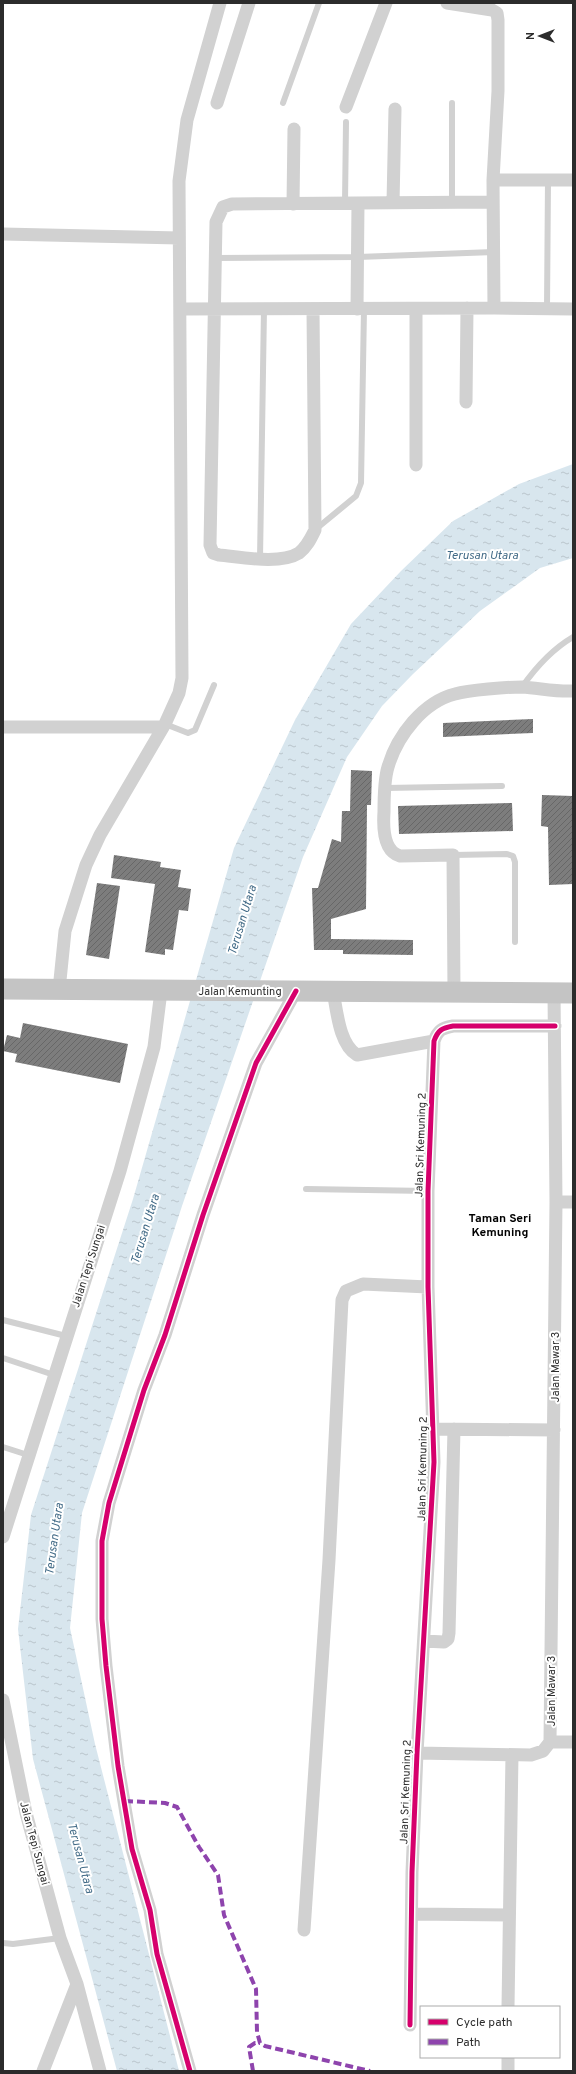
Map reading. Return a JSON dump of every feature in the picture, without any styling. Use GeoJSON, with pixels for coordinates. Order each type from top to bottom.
{"type":"FeatureCollection","features":[{"type":"Feature","properties":{"kind":"main road","name":"Jalan Kemunting"},"geometry":{"type":"LineString","coordinates":[[3,989],[333,992],[564,992]]}},
{"type":"Feature","properties":{"kind":"street"},"geometry":{"type":"LineString","coordinates":[[59,990],[65,931],[86,865],[100,835],[164,726],[179,693],[183,656],[179,181],[184,135],[220,3]]}},
{"type":"Feature","properties":{"kind":"street"},"geometry":{"type":"LineString","coordinates":[[217,103],[249,3]]}},
{"type":"Feature","properties":{"kind":"street"},"geometry":{"type":"LineString","coordinates":[[346,107],[386,3]]}},
{"type":"Feature","properties":{"kind":"street"},"geometry":{"type":"LineString","coordinates":[[447,3],[492,10],[497,13],[498,92],[493,180],[494,308]]}},
{"type":"Feature","properties":{"kind":"street"},"geometry":{"type":"LineString","coordinates":[[393,203],[395,109]]}},
{"type":"Feature","properties":{"kind":"street"},"geometry":{"type":"LineString","coordinates":[[293,204],[294,129]]}},
{"type":"Feature","properties":{"kind":"street"},"geometry":{"type":"LineString","coordinates":[[493,180],[573,180]]}},
{"type":"Feature","properties":{"kind":"street"},"geometry":{"type":"LineString","coordinates":[[313,309],[315,530],[309,543],[300,552],[288,557],[260,559],[219,555],[213,553],[210,546],[216,222],[223,207],[232,204],[493,202]]}},
{"type":"Feature","properties":{"kind":"street"},"geometry":{"type":"LineString","coordinates":[[358,203],[360,309]]}},
{"type":"Feature","properties":{"kind":"street"},"geometry":{"type":"LineString","coordinates":[[3,234],[179,238]]}},
{"type":"Feature","properties":{"kind":"street"},"geometry":{"type":"LineString","coordinates":[[181,310],[214,311],[416,308],[573,309]]}},
{"type":"Feature","properties":{"kind":"street"},"geometry":{"type":"LineString","coordinates":[[416,308],[416,465]]}},
{"type":"Feature","properties":{"kind":"street"},"geometry":{"type":"LineString","coordinates":[[466,402],[467,308]]}},
{"type":"Feature","properties":{"kind":"street"},"geometry":{"type":"LineString","coordinates":[[454,992],[453,855],[400,856],[388,848],[385,838],[385,788],[388,767],[397,744],[414,721],[430,706],[455,694],[522,687],[552,691],[573,691]]}},
{"type":"Feature","properties":{"kind":"street"},"geometry":{"type":"LineString","coordinates":[[3,727],[164,726]]}},
{"type":"Feature","properties":{"kind":"street","name":"Jalan Tepi Sungai"},"geometry":{"type":"LineString","coordinates":[[3,1537],[120,1171],[168,991]]}},
{"type":"Feature","properties":{"kind":"street"},"geometry":{"type":"LineString","coordinates":[[190,2071],[156,1954],[150,1906],[132,1849],[118,1766],[102,1626],[102,1541],[109,1503],[144,1390],[256,1063],[296,991]]}},
{"type":"Feature","properties":{"kind":"street"},"geometry":{"type":"LineString","coordinates":[[333,992],[345,1042],[351,1051],[357,1055],[434,1041],[437,1033],[443,1028],[453,1026],[555,1026]]}},
{"type":"Feature","properties":{"kind":"street","name":"Jalan Mawar 3"},"geometry":{"type":"LineString","coordinates":[[417,1753],[531,1755],[543,1751],[550,1742],[556,1202],[555,1026],[564,992]]}},
{"type":"Feature","properties":{"kind":"street","name":"Jalan Sri Kemuning 2"},"geometry":{"type":"LineString","coordinates":[[410,2025],[417,1753],[432,1511],[434,1429],[428,1286],[428,1191],[434,1041]]}},
{"type":"Feature","properties":{"kind":"street"},"geometry":{"type":"LineString","coordinates":[[556,1202],[573,1202]]}},
{"type":"Feature","properties":{"kind":"street"},"geometry":{"type":"LineString","coordinates":[[304,1930],[329,1560],[342,1300],[346,1291],[364,1284],[428,1286]]}},
{"type":"Feature","properties":{"kind":"street"},"geometry":{"type":"LineString","coordinates":[[434,1429],[554,1430]]}},
{"type":"Feature","properties":{"kind":"street"},"geometry":{"type":"LineString","coordinates":[[424,1641],[444,1642],[448,1639],[449,1633],[454,1429]]}},
{"type":"Feature","properties":{"kind":"street","name":"Jalan Tepi Sungai"},"geometry":{"type":"LineString","coordinates":[[3,1700],[26,1813],[60,1938],[77,1984],[100,2071]]}},
{"type":"Feature","properties":{"kind":"street","name":"Jalan Mawar 3"},"geometry":{"type":"LineString","coordinates":[[550,1742],[573,1742]]}},
{"type":"Feature","properties":{"kind":"street"},"geometry":{"type":"LineString","coordinates":[[508,2006],[512,1755]]}},
{"type":"Feature","properties":{"kind":"street"},"geometry":{"type":"LineString","coordinates":[[412,1914],[509,1915]]}},
{"type":"Feature","properties":{"kind":"street"},"geometry":{"type":"LineString","coordinates":[[43,2071],[77,1984]]}},
{"type":"Feature","properties":{"kind":"street"},"geometry":{"type":"LineString","coordinates":[[508,2058],[508,2071]]}},
{"type":"Feature","properties":{"kind":"lane"},"geometry":{"type":"LineString","coordinates":[[283,103],[319,3]]}},
{"type":"Feature","properties":{"kind":"lane"},"geometry":{"type":"LineString","coordinates":[[452,103],[452,202]]}},
{"type":"Feature","properties":{"kind":"lane"},"geometry":{"type":"LineString","coordinates":[[344,203],[346,122]]}},
{"type":"Feature","properties":{"kind":"lane"},"geometry":{"type":"LineString","coordinates":[[547,308],[548,180]]}},
{"type":"Feature","properties":{"kind":"lane"},"geometry":{"type":"LineString","coordinates":[[215,258],[358,257],[494,252]]}},
{"type":"Feature","properties":{"kind":"lane"},"geometry":{"type":"LineString","coordinates":[[315,530],[356,496],[361,484],[360,309]]}},
{"type":"Feature","properties":{"kind":"lane"},"geometry":{"type":"LineString","coordinates":[[260,559],[264,310]]}},
{"type":"Feature","properties":{"kind":"lane"},"geometry":{"type":"LineString","coordinates":[[522,687],[550,653],[573,637]]}},
{"type":"Feature","properties":{"kind":"lane"},"geometry":{"type":"LineString","coordinates":[[164,726],[188,733],[195,730],[214,686]]}},
{"type":"Feature","properties":{"kind":"lane"},"geometry":{"type":"LineString","coordinates":[[385,788],[502,786]]}},
{"type":"Feature","properties":{"kind":"lane"},"geometry":{"type":"LineString","coordinates":[[453,855],[507,854],[513,856],[515,862],[515,942]]}},
{"type":"Feature","properties":{"kind":"lane"},"geometry":{"type":"LineString","coordinates":[[306,1189],[428,1191]]}},
{"type":"Feature","properties":{"kind":"lane"},"geometry":{"type":"LineString","coordinates":[[3,1320],[66,1336]]}},
{"type":"Feature","properties":{"kind":"lane"},"geometry":{"type":"LineString","coordinates":[[3,1358],[54,1375]]}},
{"type":"Feature","properties":{"kind":"lane"},"geometry":{"type":"LineString","coordinates":[[3,1447],[28,1455]]}},
{"type":"Feature","properties":{"kind":"lane"},"geometry":{"type":"LineString","coordinates":[[3,1943],[13,1944],[60,1938]]}},
{"type":"Feature","properties":{"kind":"water","name":"Terusan Utara"},"geometry":{"type":"Polygon","coordinates":[[[573,464],[573,558],[540,568],[480,611],[413,674],[382,706],[347,757],[303,857],[182,1206],[82,1513],[70,1628],[95,1744],[179,2071],[117,2071],[33,1759],[18,1629],[31,1515],[133,1199],[234,848],[295,720],[351,624],[401,571],[453,521],[519,484],[573,464]]]}},
{"type":"Feature","properties":{"kind":"building"},"geometry":{"type":"Polygon","coordinates":[[[533,719],[533,733],[443,737],[443,723],[533,719]]]}},
{"type":"Feature","properties":{"kind":"building"},"geometry":{"type":"Polygon","coordinates":[[[351,770],[372,771],[371,805],[367,805],[366,909],[331,919],[331,939],[413,940],[413,955],[343,954],[343,950],[314,950],[312,888],[318,888],[332,839],[341,842],[342,811],[350,811],[351,770]]]}},
{"type":"Feature","properties":{"kind":"building"},"geometry":{"type":"Polygon","coordinates":[[[542,795],[573,796],[573,884],[549,885],[548,827],[541,826],[542,795]]]}},
{"type":"Feature","properties":{"kind":"building"},"geometry":{"type":"Polygon","coordinates":[[[512,803],[513,831],[399,834],[398,806],[512,803]]]}},
{"type":"Feature","properties":{"kind":"building"},"geometry":{"type":"Polygon","coordinates":[[[114,855],[161,862],[160,867],[181,870],[178,887],[191,889],[188,911],[179,910],[173,950],[165,949],[165,955],[145,952],[155,884],[111,878],[114,855]]]}},
{"type":"Feature","properties":{"kind":"building"},"geometry":{"type":"Polygon","coordinates":[[[97,883],[120,886],[109,959],[86,955],[97,883]]]}},
{"type":"Feature","properties":{"kind":"building"},"geometry":{"type":"Polygon","coordinates":[[[23,1023],[128,1044],[120,1083],[15,1062],[17,1054],[3,1051],[7,1035],[20,1038],[23,1023]]]}},
{"type":"Feature","properties":{"kind":"marked path"},"geometry":{"type":"LineString","coordinates":[[125,1801],[165,1803],[177,1807],[199,1847],[218,1875],[224,1915],[256,1989],[257,2032],[260,2043],[265,2046],[370,2071]]}},
{"type":"Feature","properties":{"kind":"marked path"},"geometry":{"type":"LineString","coordinates":[[253,2071],[249,2047],[255,2043],[260,2043]]}},
{"type":"Feature","properties":{"kind":"cycle path"},"geometry":{"type":"LineString","coordinates":[[190,2071],[157,1954],[150,1910],[132,1849],[118,1766],[102,1619],[102,1541],[109,1503],[144,1390],[165,1335],[203,1215],[256,1063],[296,991]]}},
{"type":"Feature","properties":{"kind":"cycle path"},"geometry":{"type":"LineString","coordinates":[[410,2025],[412,1872],[417,1753],[434,1462],[428,1287],[428,1191],[434,1041],[437,1034],[441,1030],[453,1026],[555,1026]]}},
{"type":"Feature","properties":{"kind":"district","name":"Taman Seri Kemuning"},"geometry":{"type":"Point","coordinates":[500,1225]}}]}
